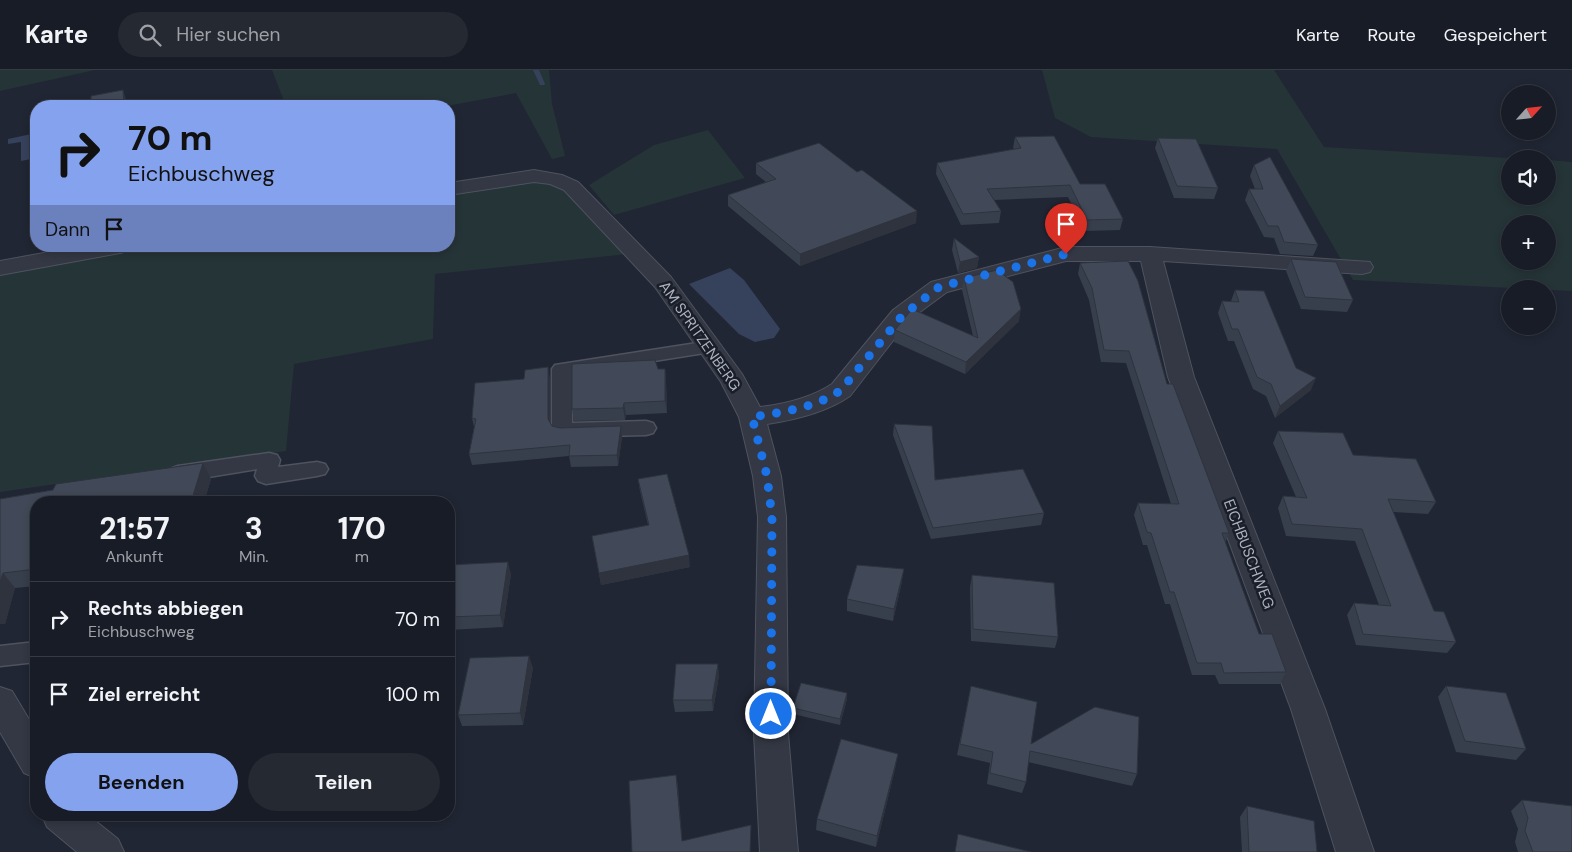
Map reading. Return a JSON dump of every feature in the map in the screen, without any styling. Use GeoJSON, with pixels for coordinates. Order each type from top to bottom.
{"type":"FeatureCollection","features":[{"type":"Feature","properties":{"kind":"street","name":"AM SPRITZENBERG"},"geometry":{"type":"LineString","coordinates":[[455,188],[534,176],[555,178],[571,186],[663,282],[733,380],[752,417],[767,476],[772,517],[770,733],[779,852]]}},
{"type":"Feature","properties":{"kind":"street"},"geometry":{"type":"LineString","coordinates":[[0,268],[87,252]]}},
{"type":"Feature","properties":{"kind":"street"},"geometry":{"type":"LineString","coordinates":[[752,417],[780,413],[828,399],[841,390],[902,316],[939,287],[1066,254],[1150,254],[1362,267]]}},
{"type":"Feature","properties":{"kind":"street","name":"EICHBUSCHWEG"},"geometry":{"type":"LineString","coordinates":[[1150,254],[1182,377],[1308,710],[1355,852]]}},
{"type":"Feature","properties":{"kind":"street"},"geometry":{"type":"LineString","coordinates":[[0,701],[30,749]]}},
{"type":"Feature","properties":{"kind":"street"},"geometry":{"type":"LineString","coordinates":[[67,821],[105,852]]}},
{"type":"Feature","properties":{"kind":"lane"},"geometry":{"type":"LineString","coordinates":[[646,428],[562,430],[562,368],[710,347]]}},
{"type":"Feature","properties":{"kind":"lane"},"geometry":{"type":"LineString","coordinates":[[154,477],[269,460],[266,476],[316,469]]}},
{"type":"Feature","properties":{"kind":"lane"},"geometry":{"type":"LineString","coordinates":[[0,656],[30,653]]}},
{"type":"Feature","properties":{"kind":"shaded area"},"geometry":{"type":"Polygon","coordinates":[[[0,70],[95,70],[0,91],[0,70]]]}},
{"type":"Feature","properties":{"kind":"shaded area"},"geometry":{"type":"Polygon","coordinates":[[[272,70],[549,70],[552,104],[565,156],[552,159],[516,93],[455,104],[455,100],[284,100],[272,70]]]}},
{"type":"Feature","properties":{"kind":"shaded area"},"geometry":{"type":"Polygon","coordinates":[[[1042,70],[1274,70],[1324,147],[1501,158],[1501,205],[1556,205],[1556,161],[1572,162],[1572,291],[1556,290],[1556,280],[1501,280],[1501,287],[1353,280],[1277,149],[1091,137],[1055,118],[1042,70]]]}},
{"type":"Feature","properties":{"kind":"shaded area"},"geometry":{"type":"Polygon","coordinates":[[[708,130],[745,178],[614,215],[589,185],[654,145],[708,130]]]}},
{"type":"Feature","properties":{"kind":"shaded area"},"geometry":{"type":"Polygon","coordinates":[[[545,181],[559,184],[628,254],[435,274],[433,339],[294,364],[286,451],[0,492],[0,273],[111,252],[455,252],[455,193],[523,182],[545,181]]]}},
{"type":"Feature","properties":{"kind":"water"},"geometry":{"type":"Polygon","coordinates":[[[30,134],[30,159],[21,161],[21,142],[8,144],[8,139],[30,134]]]}},
{"type":"Feature","properties":{"kind":"water"},"geometry":{"type":"Polygon","coordinates":[[[730,268],[744,280],[780,329],[774,338],[755,342],[739,334],[689,284],[730,268]]]}},
{"type":"Feature","properties":{"kind":"building"},"geometry":{"type":"Polygon","coordinates":[[[123,90],[124,100],[91,100],[91,96],[123,90]]]}},
{"type":"Feature","properties":{"kind":"building"},"geometry":{"type":"Polygon","coordinates":[[[1054,136],[1080,184],[1105,184],[1123,219],[1087,220],[1070,185],[987,189],[1001,211],[963,214],[937,163],[1021,148],[1015,137],[1054,136]]]}},
{"type":"Feature","properties":{"kind":"building"},"geometry":{"type":"Polygon","coordinates":[[[1158,138],[1196,139],[1218,188],[1177,186],[1158,138]]]}},
{"type":"Feature","properties":{"kind":"building"},"geometry":{"type":"Polygon","coordinates":[[[819,143],[857,172],[862,170],[917,211],[800,254],[728,195],[776,179],[756,163],[819,143]]]}},
{"type":"Feature","properties":{"kind":"building"},"geometry":{"type":"Polygon","coordinates":[[[1270,157],[1318,245],[1284,242],[1278,226],[1268,226],[1249,189],[1263,189],[1254,165],[1270,157]]]}},
{"type":"Feature","properties":{"kind":"building"},"geometry":{"type":"Polygon","coordinates":[[[954,238],[979,257],[960,262],[954,238]]]}},
{"type":"Feature","properties":{"kind":"building"},"geometry":{"type":"Polygon","coordinates":[[[1291,259],[1336,262],[1353,300],[1305,297],[1291,259]]]}},
{"type":"Feature","properties":{"kind":"building"},"geometry":{"type":"Polygon","coordinates":[[[1128,261],[1138,281],[1167,384],[1173,384],[1229,533],[1222,533],[1259,634],[1272,634],[1286,672],[1224,673],[1221,663],[1197,663],[1174,592],[1170,592],[1151,533],[1147,532],[1138,503],[1179,504],[1129,351],[1104,350],[1092,288],[1080,263],[1128,261]]]}},
{"type":"Feature","properties":{"kind":"building"},"geometry":{"type":"Polygon","coordinates":[[[997,270],[1013,282],[1021,309],[966,362],[895,330],[912,309],[978,338],[964,278],[997,270]]]}},
{"type":"Feature","properties":{"kind":"building"},"geometry":{"type":"Polygon","coordinates":[[[1235,290],[1264,291],[1296,368],[1316,378],[1280,406],[1271,384],[1257,377],[1238,329],[1232,329],[1222,301],[1239,302],[1235,290]]]}},
{"type":"Feature","properties":{"kind":"building"},"geometry":{"type":"Polygon","coordinates":[[[655,360],[658,369],[665,369],[665,401],[624,403],[623,408],[572,409],[572,364],[655,360]]]}},
{"type":"Feature","properties":{"kind":"building"},"geometry":{"type":"Polygon","coordinates":[[[548,367],[548,419],[552,426],[560,428],[621,426],[617,455],[569,456],[570,445],[469,454],[476,419],[472,418],[475,383],[524,379],[525,370],[548,367]]]}},
{"type":"Feature","properties":{"kind":"building"},"geometry":{"type":"Polygon","coordinates":[[[894,424],[932,426],[935,480],[1023,469],[1044,513],[933,528],[894,424]]]}},
{"type":"Feature","properties":{"kind":"building"},"geometry":{"type":"Polygon","coordinates":[[[1278,431],[1343,433],[1353,455],[1416,459],[1436,502],[1388,499],[1434,611],[1444,612],[1456,642],[1363,634],[1354,603],[1391,606],[1362,529],[1292,524],[1283,496],[1307,498],[1278,431]]]}},
{"type":"Feature","properties":{"kind":"building"},"geometry":{"type":"Polygon","coordinates":[[[203,463],[193,496],[30,496],[30,570],[3,573],[0,582],[0,499],[53,490],[56,484],[203,463]]]}},
{"type":"Feature","properties":{"kind":"building"},"geometry":{"type":"Polygon","coordinates":[[[667,474],[689,555],[599,573],[592,536],[649,525],[638,479],[667,474]]]}},
{"type":"Feature","properties":{"kind":"building"},"geometry":{"type":"Polygon","coordinates":[[[508,562],[500,615],[455,617],[455,565],[508,562]]]}},
{"type":"Feature","properties":{"kind":"building"},"geometry":{"type":"Polygon","coordinates":[[[857,565],[904,569],[894,609],[847,599],[857,565]]]}},
{"type":"Feature","properties":{"kind":"building"},"geometry":{"type":"Polygon","coordinates":[[[972,575],[1054,583],[1058,637],[973,629],[972,575]]]}},
{"type":"Feature","properties":{"kind":"building"},"geometry":{"type":"Polygon","coordinates":[[[529,656],[520,713],[458,715],[470,658],[529,656]]]}},
{"type":"Feature","properties":{"kind":"building"},"geometry":{"type":"Polygon","coordinates":[[[676,664],[718,664],[712,700],[673,700],[676,664]]]}},
{"type":"Feature","properties":{"kind":"building"},"geometry":{"type":"Polygon","coordinates":[[[801,683],[847,693],[840,719],[793,708],[801,683]]]}},
{"type":"Feature","properties":{"kind":"building"},"geometry":{"type":"Polygon","coordinates":[[[971,686],[1037,702],[1031,744],[1095,707],[1139,717],[1137,774],[1030,751],[1026,782],[990,773],[993,752],[960,744],[971,686]]]}},
{"type":"Feature","properties":{"kind":"building"},"geometry":{"type":"Polygon","coordinates":[[[1446,686],[1506,693],[1526,749],[1465,741],[1446,686]]]}},
{"type":"Feature","properties":{"kind":"building"},"geometry":{"type":"Polygon","coordinates":[[[841,739],[898,754],[877,836],[817,819],[841,739]]]}},
{"type":"Feature","properties":{"kind":"building"},"geometry":{"type":"Polygon","coordinates":[[[676,775],[682,841],[751,825],[750,852],[632,852],[629,781],[676,775]]]}},
{"type":"Feature","properties":{"kind":"building"},"geometry":{"type":"Polygon","coordinates":[[[1522,800],[1572,806],[1572,852],[1533,852],[1525,831],[1528,818],[1522,800]]]}},
{"type":"Feature","properties":{"kind":"building"},"geometry":{"type":"Polygon","coordinates":[[[1247,806],[1314,821],[1317,852],[1249,852],[1247,806]]]}},
{"type":"Feature","properties":{"kind":"building"},"geometry":{"type":"Polygon","coordinates":[[[958,834],[1031,852],[955,852],[958,834]]]}},
{"type":"Feature","properties":{"kind":"waterway"},"geometry":{"type":"LineString","coordinates":[[536,70],[542,84]]}},
{"type":"Feature","properties":{"kind":"route"},"geometry":{"type":"LineString","coordinates":[[771,714],[772,517],[767,476],[752,417],[780,413],[828,399],[841,390],[902,316],[939,287],[1066,254]]}}]}
